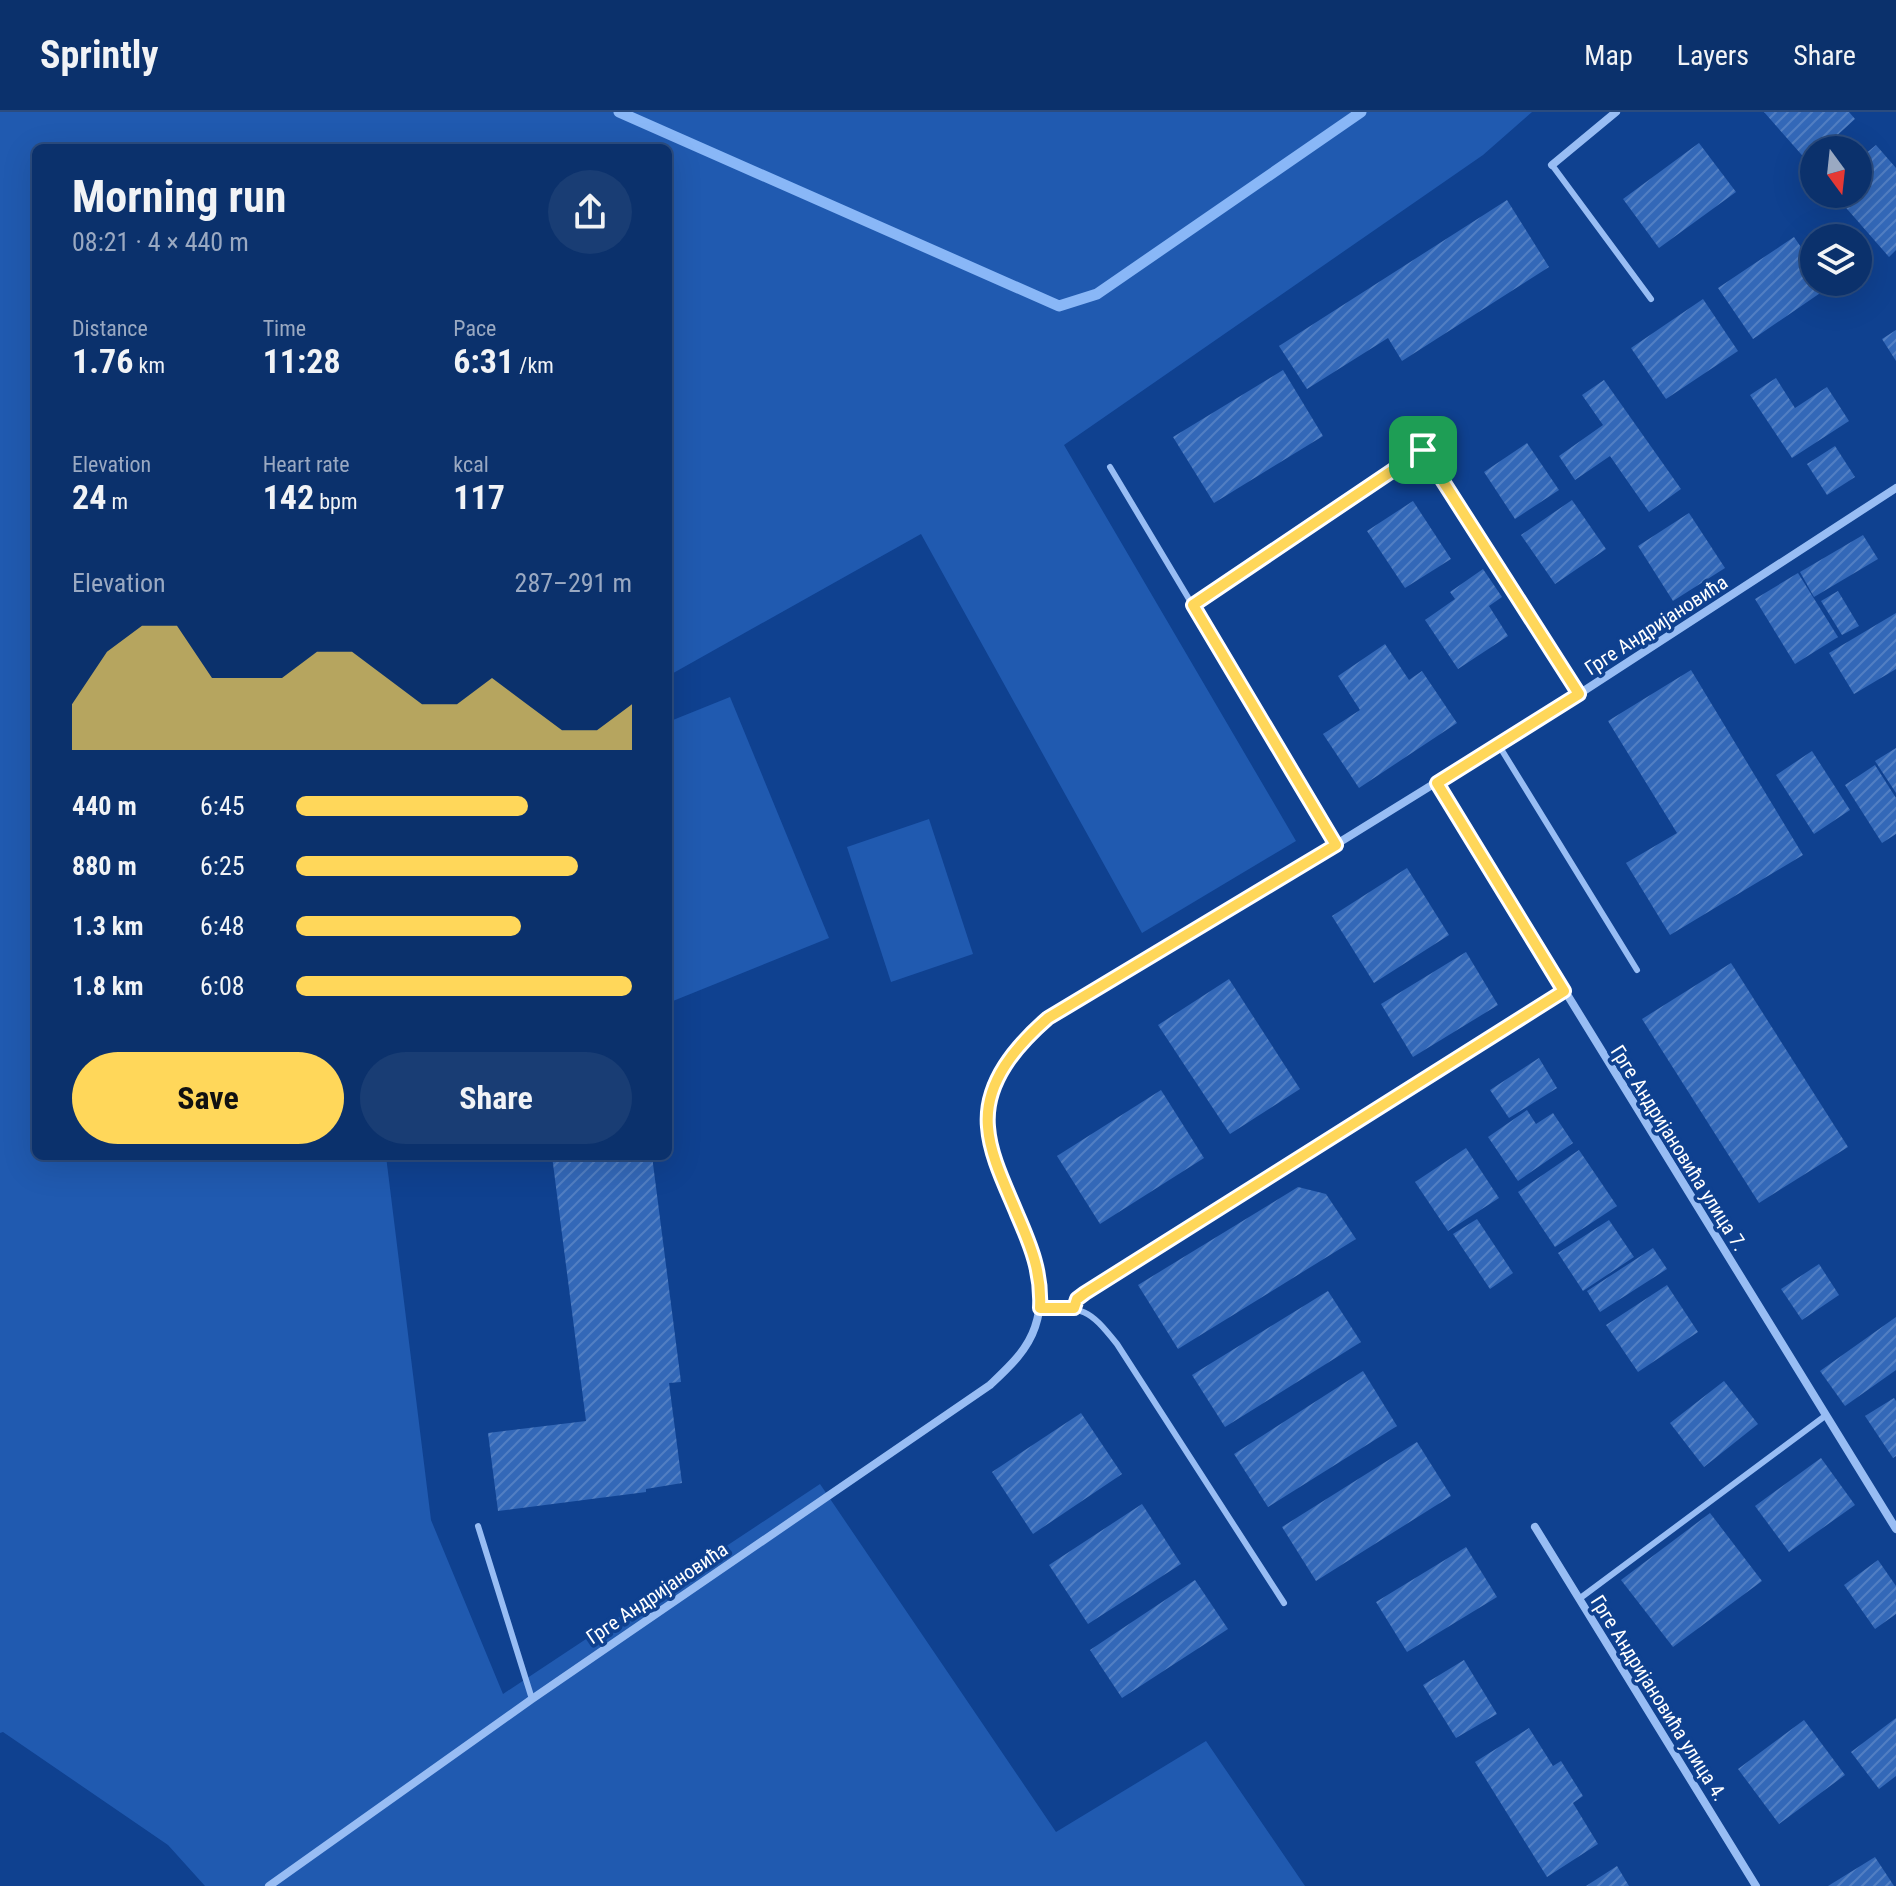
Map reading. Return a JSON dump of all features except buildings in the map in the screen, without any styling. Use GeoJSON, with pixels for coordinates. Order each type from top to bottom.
{"type":"FeatureCollection","features":[{"type":"Feature","properties":{"kind":"street"},"geometry":{"type":"LineString","coordinates":[[1552,165],[1616,112]]}},
{"type":"Feature","properties":{"kind":"street","name":"Грге Андријановића"},"geometry":{"type":"LineString","coordinates":[[269,1886],[532,1699],[990,1385],[1018,1359],[1035,1329],[1041,1285],[1037,1263],[996,1160],[987,1126],[994,1089],[1008,1059],[1023,1040],[1048,1018],[1437,783],[1896,488]]}},
{"type":"Feature","properties":{"kind":"street","name":"Грге Андријановића улица 7."},"geometry":{"type":"LineString","coordinates":[[1437,783],[1896,1529]]}},
{"type":"Feature","properties":{"kind":"street","name":"Грге Андријановића улица 4."},"geometry":{"type":"LineString","coordinates":[[1535,1527],[1756,1886]]}},
{"type":"Feature","properties":{"kind":"lane"},"geometry":{"type":"LineString","coordinates":[[1552,165],[1651,299]]}},
{"type":"Feature","properties":{"kind":"lane"},"geometry":{"type":"LineString","coordinates":[[1193,605],[1423,450],[1579,694]]}},
{"type":"Feature","properties":{"kind":"lane"},"geometry":{"type":"LineString","coordinates":[[1110,467],[1336,845]]}},
{"type":"Feature","properties":{"kind":"lane"},"geometry":{"type":"LineString","coordinates":[[1498,744],[1637,970]]}},
{"type":"Feature","properties":{"kind":"lane"},"geometry":{"type":"LineString","coordinates":[[1074,1308],[1077,1299],[1085,1293],[1564,991]]}},
{"type":"Feature","properties":{"kind":"lane"},"geometry":{"type":"LineString","coordinates":[[1040,1308],[1074,1308],[1097,1319],[1117,1344],[1284,1603]]}},
{"type":"Feature","properties":{"kind":"lane"},"geometry":{"type":"LineString","coordinates":[[1579,1599],[1825,1416]]}},
{"type":"Feature","properties":{"kind":"lane"},"geometry":{"type":"LineString","coordinates":[[478,1526],[532,1699]]}},
{"type":"Feature","properties":{"kind":"shaded area"},"geometry":{"type":"Polygon","coordinates":[[[0,112],[1532,112],[1483,155],[1064,445],[1296,841],[1142,933],[921,534],[672,674],[672,144],[32,144],[32,1160],[386,1160],[431,1520],[503,1694],[820,1484],[1056,1832],[1206,1741],[1305,1886],[205,1886],[168,1845],[3,1732],[0,1733],[0,112]]]}},
{"type":"Feature","properties":{"kind":"shaded area"},"geometry":{"type":"Polygon","coordinates":[[[730,697],[829,938],[673,1001],[672,998],[672,720],[730,697]]]}},
{"type":"Feature","properties":{"kind":"shaded area"},"geometry":{"type":"Polygon","coordinates":[[[929,819],[973,954],[891,982],[847,847],[929,819]]]}},
{"type":"Feature","properties":{"kind":"waterway"},"geometry":{"type":"LineString","coordinates":[[619,112],[1059,306],[1097,294],[1361,112]]}},
{"type":"Feature","properties":{"kind":"route"},"geometry":{"type":"LineString","coordinates":[[1423,450],[1579,694],[1437,783],[1564,991],[1085,1293],[1077,1299],[1074,1308],[1040,1308],[1041,1285],[1037,1263],[996,1160],[987,1126],[991,1100],[1008,1059],[1023,1040],[1048,1018],[1336,845],[1193,605],[1423,450]]}}]}
